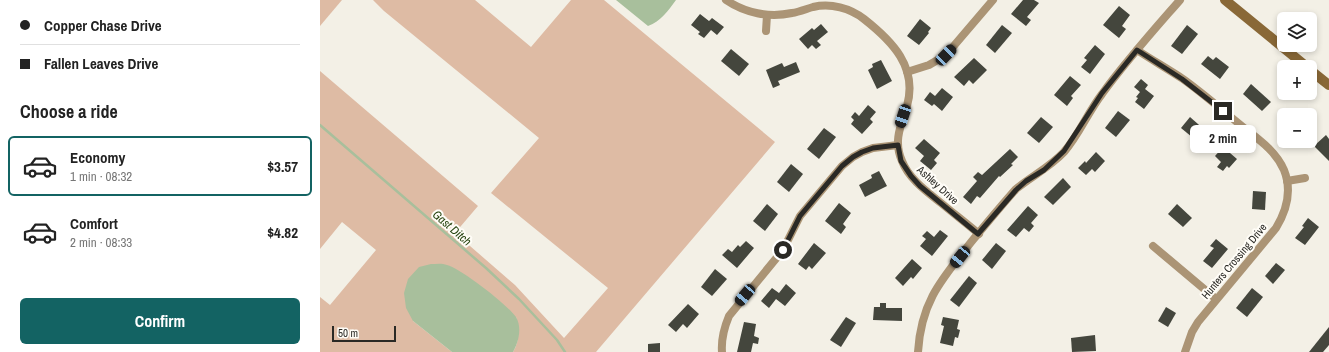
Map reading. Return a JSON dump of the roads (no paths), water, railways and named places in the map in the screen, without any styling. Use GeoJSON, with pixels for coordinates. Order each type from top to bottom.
{"type":"FeatureCollection","features":[{"type":"Feature","properties":{"kind":"main road"},"geometry":{"type":"LineString","coordinates":[[1225,0],[1298,60]]}},
{"type":"Feature","properties":{"kind":"main road"},"geometry":{"type":"LineString","coordinates":[[1317,76],[1329,85]]}},
{"type":"Feature","properties":{"kind":"street","name":"Ashley Drive"},"geometry":{"type":"LineString","coordinates":[[726,0],[744,9],[767,15],[792,13],[827,3],[855,13],[890,41],[903,60],[907,72],[909,93],[899,127],[898,145],[901,161],[920,186],[978,234]]}},
{"type":"Feature","properties":{"kind":"street"},"geometry":{"type":"LineString","coordinates":[[907,72],[930,65],[946,55],[993,0]]}},
{"type":"Feature","properties":{"kind":"street"},"geometry":{"type":"LineString","coordinates":[[918,352],[921,324],[932,294],[940,281],[1016,190],[1049,166],[1064,151],[1099,98],[1137,50],[1180,0]]}},
{"type":"Feature","properties":{"kind":"street"},"geometry":{"type":"LineString","coordinates":[[766,31],[767,15]]}},
{"type":"Feature","properties":{"kind":"street","name":"Hunters Crossing Drive"},"geometry":{"type":"LineString","coordinates":[[1137,50],[1201,92],[1268,147],[1280,161],[1287,181],[1288,199],[1282,219],[1198,322],[1192,332],[1185,352]]}},
{"type":"Feature","properties":{"kind":"street"},"geometry":{"type":"LineString","coordinates":[[722,352],[722,336],[724,326],[729,316],[783,250],[800,216],[842,166],[862,152],[873,148],[898,145]]}},
{"type":"Feature","properties":{"kind":"street"},"geometry":{"type":"LineString","coordinates":[[1287,181],[1305,178]]}},
{"type":"Feature","properties":{"kind":"street"},"geometry":{"type":"LineString","coordinates":[[1153,246],[1216,300]]}},
{"type":"Feature","properties":{"kind":"waterway","name":"Gast Ditch"},"geometry":{"type":"LineString","coordinates":[[320,125],[486,268],[519,299],[557,340],[565,352]]}}]}
